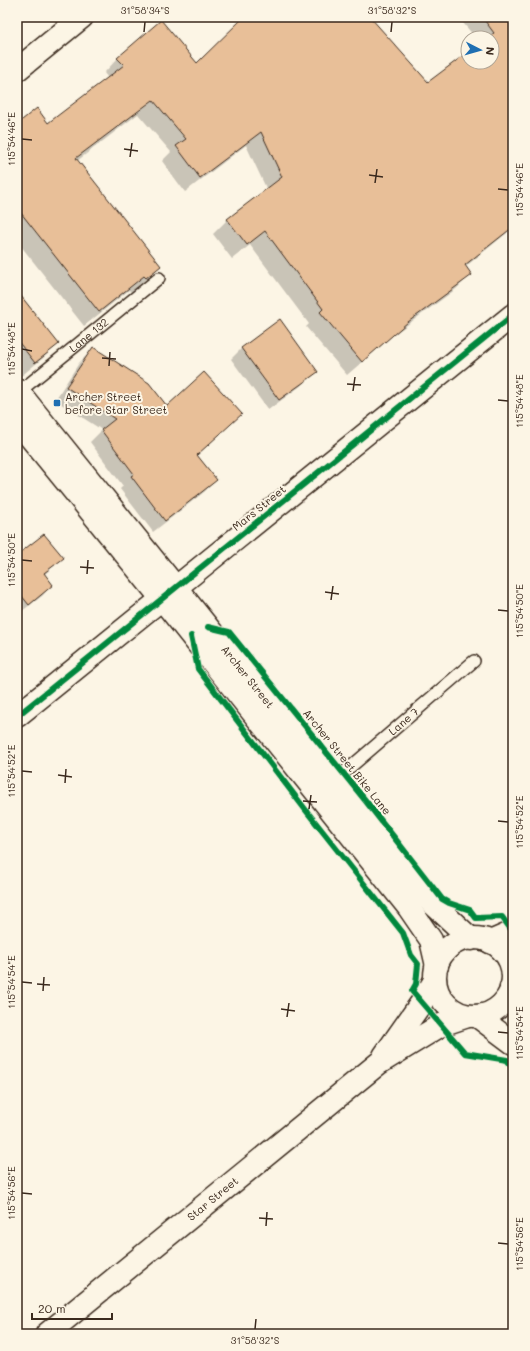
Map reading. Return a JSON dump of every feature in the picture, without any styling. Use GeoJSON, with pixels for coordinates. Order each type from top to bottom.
{"type":"FeatureCollection","features":[{"type":"Feature","properties":{"kind":"main road"},"geometry":{"type":"LineString","coordinates":[[17,70],[82,17]]}},
{"type":"Feature","properties":{"kind":"main road","name":"Mars Street"},"geometry":{"type":"LineString","coordinates":[[17,716],[513,315]]}},
{"type":"Feature","properties":{"kind":"main road","name":"Archer Street"},"geometry":{"type":"LineString","coordinates":[[18,391],[169,593],[409,908],[431,940],[436,973]]}},
{"type":"Feature","properties":{"kind":"main road","name":"Archer Street"},"geometry":{"type":"LineString","coordinates":[[17,421],[333,782],[390,854],[432,903],[480,940]]}},
{"type":"Feature","properties":{"kind":"main road"},"geometry":{"type":"LineString","coordinates":[[513,932],[480,940],[459,941],[449,947],[442,956],[436,973],[438,992],[445,1004],[455,1011],[472,1016],[513,1043]]}},
{"type":"Feature","properties":{"kind":"main road"},"geometry":{"type":"LineString","coordinates":[[472,1016],[490,1013],[500,1005],[511,991],[512,973],[509,960],[501,949],[480,940]]}},
{"type":"Feature","properties":{"kind":"main road","name":"Star Street"},"geometry":{"type":"LineString","coordinates":[[379,1063],[422,1002],[436,973]]}},
{"type":"Feature","properties":{"kind":"main road","name":"Star Street"},"geometry":{"type":"LineString","coordinates":[[46,1334],[379,1063],[441,1025],[472,1016]]}},
{"type":"Feature","properties":{"kind":"lane","name":"Lane 132"},"geometry":{"type":"LineString","coordinates":[[18,391],[159,278]]}},
{"type":"Feature","properties":{"kind":"lane","name":"Lane 7"},"geometry":{"type":"LineString","coordinates":[[333,782],[474,661]]}},
{"type":"Feature","properties":{"kind":"building"},"geometry":{"type":"Polygon","coordinates":[[[244,17],[370,17],[428,82],[460,58],[460,70],[500,70],[500,30],[492,30],[482,17],[513,17],[513,227],[465,265],[472,275],[408,322],[362,362],[320,312],[323,309],[265,231],[247,245],[227,219],[282,177],[261,132],[200,178],[176,146],[186,139],[153,100],[76,158],[161,266],[146,278],[144,276],[99,312],[17,208],[17,124],[37,108],[48,123],[124,65],[117,58],[161,20],[197,63],[244,17]]]}},
{"type":"Feature","properties":{"kind":"building"},"geometry":{"type":"Polygon","coordinates":[[[17,291],[59,344],[35,363],[17,340],[17,291]]]}},
{"type":"Feature","properties":{"kind":"building"},"geometry":{"type":"Polygon","coordinates":[[[280,319],[318,372],[279,400],[241,348],[280,319]]]}},
{"type":"Feature","properties":{"kind":"building"},"geometry":{"type":"Polygon","coordinates":[[[93,347],[149,383],[167,406],[204,372],[242,414],[197,455],[217,480],[165,521],[131,476],[134,474],[101,430],[115,419],[66,387],[93,347]]]}},
{"type":"Feature","properties":{"kind":"building"},"geometry":{"type":"Polygon","coordinates":[[[44,534],[64,558],[44,573],[53,585],[29,605],[17,590],[17,555],[44,534]]]}},
{"type":"Feature","properties":{"kind":"cycle path"},"geometry":{"type":"LineString","coordinates":[[17,716],[513,315]]}},
{"type":"Feature","properties":{"kind":"cycle path","name":"Archer Street Bike Lane"},"geometry":{"type":"LineString","coordinates":[[208,627],[229,632],[365,800],[442,899],[470,910],[476,918],[502,917],[513,932]]}},
{"type":"Feature","properties":{"kind":"cycle path"},"geometry":{"type":"LineString","coordinates":[[191,636],[198,669],[308,813],[403,933],[411,955],[418,964],[416,984],[412,991],[465,1053],[507,1060],[513,1067]]}},
{"type":"Feature","properties":{"kind":"place","name":"Archer Street before Star Street"},"geometry":{"type":"Point","coordinates":[57,403]}}]}
